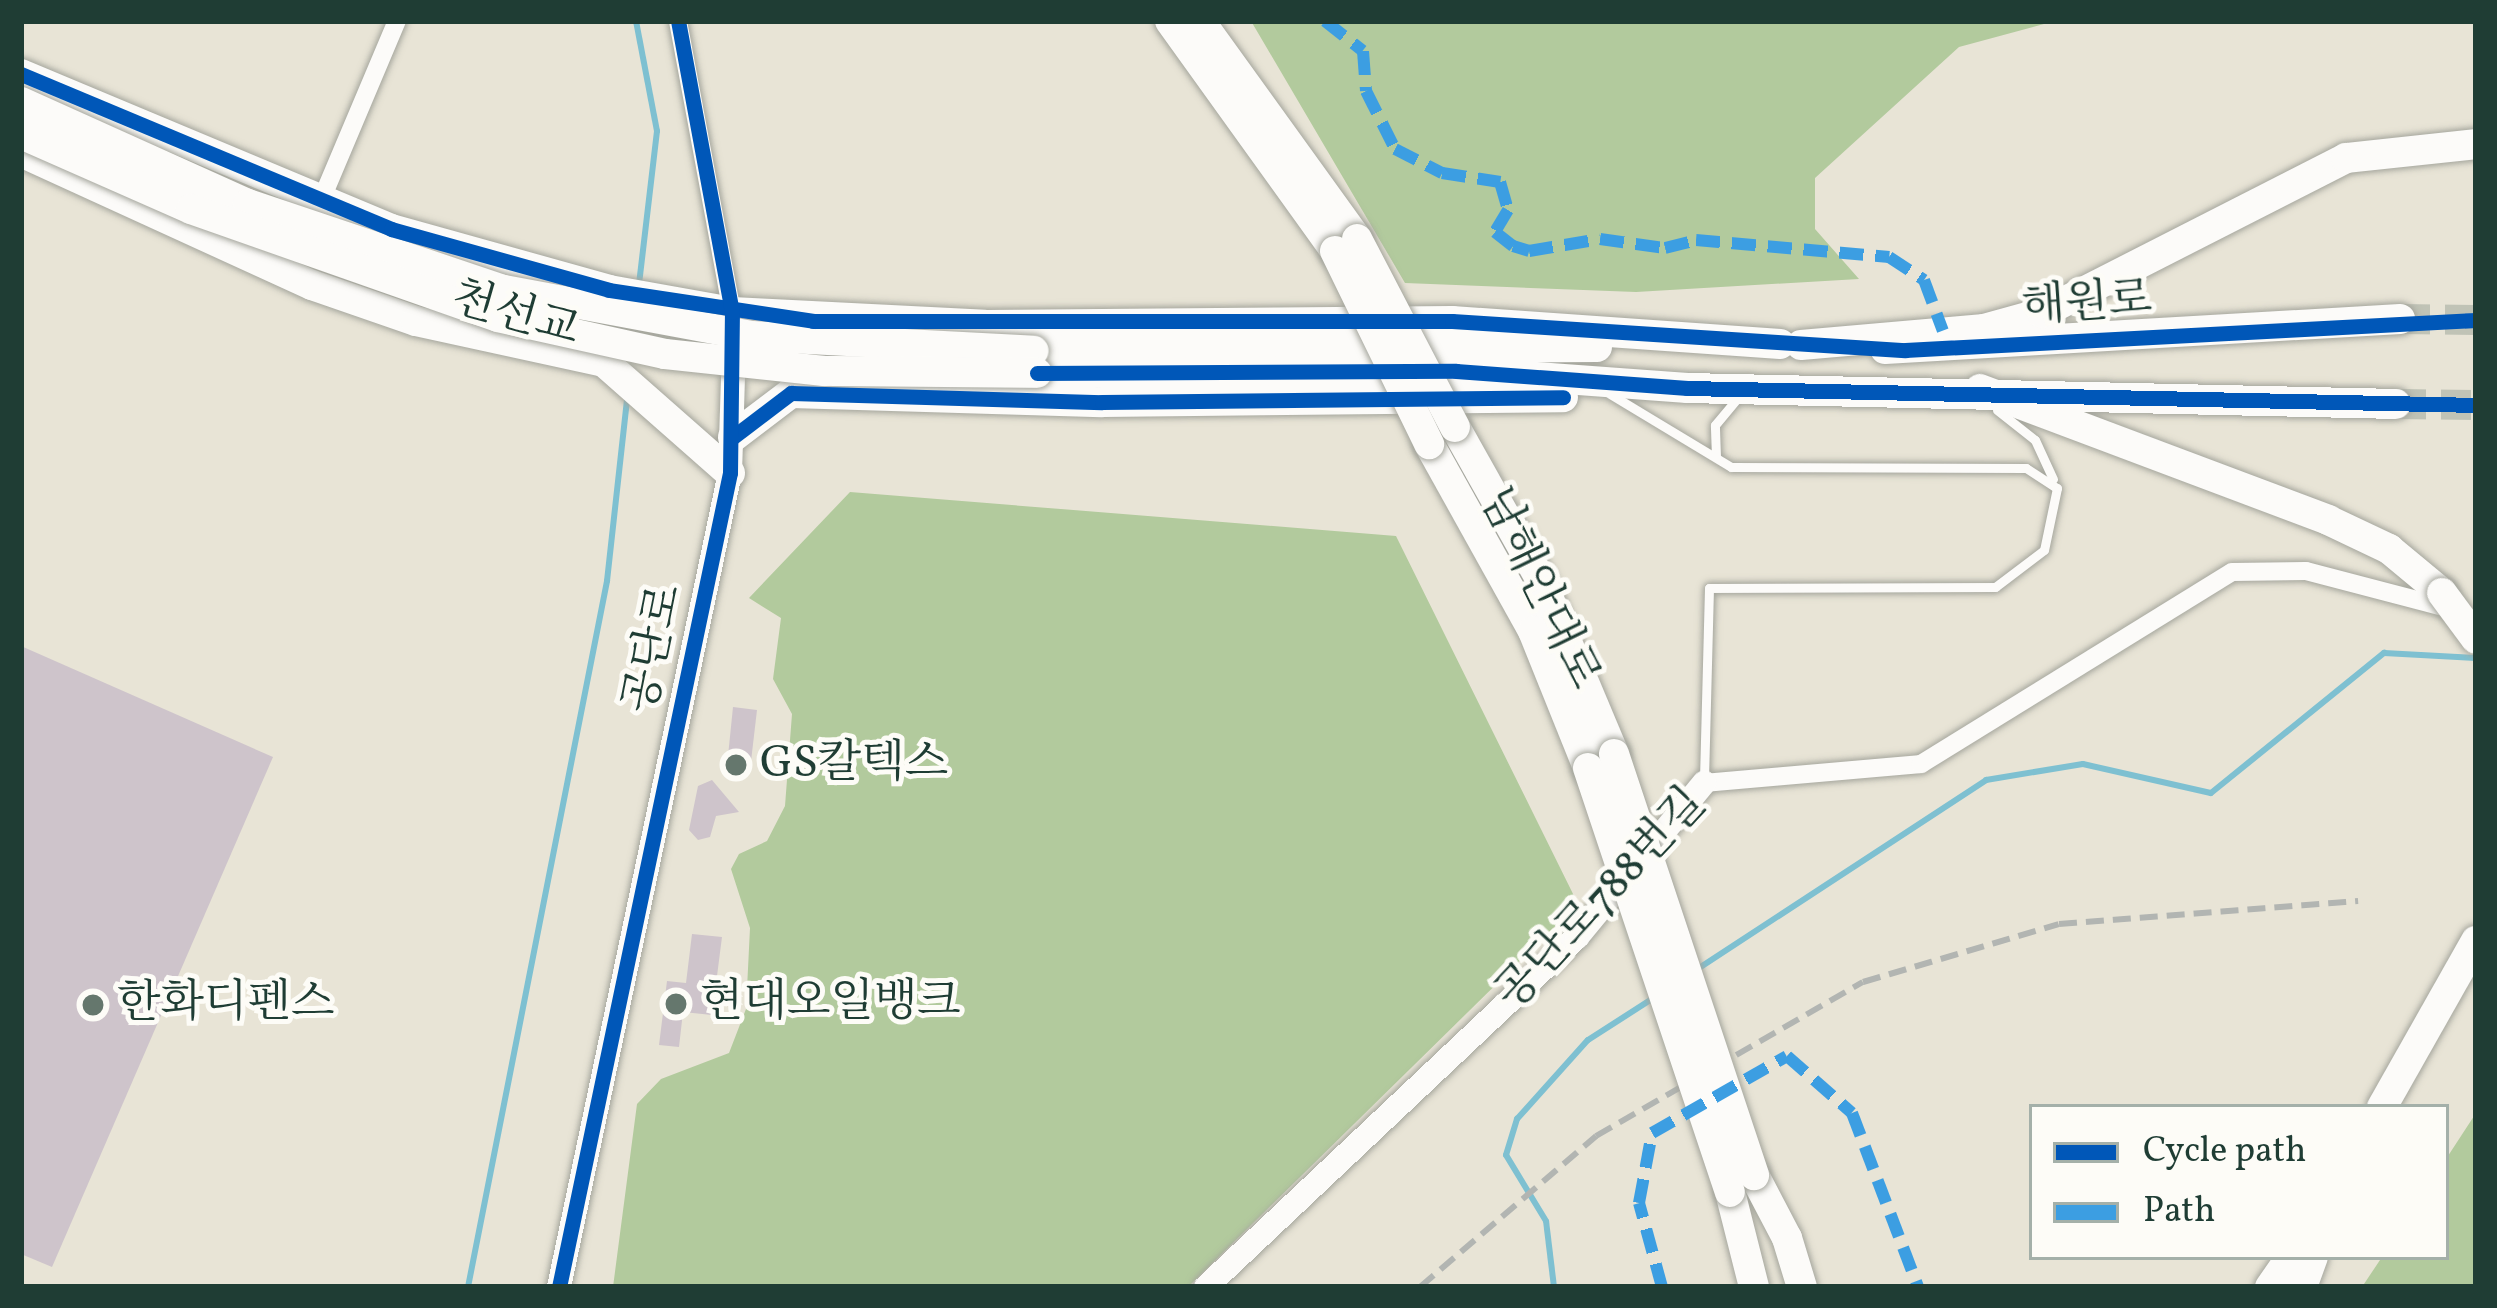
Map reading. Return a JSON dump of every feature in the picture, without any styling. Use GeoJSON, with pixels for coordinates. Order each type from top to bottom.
{"type":"FeatureCollection","features":[{"type":"Feature","properties":{"kind":"main road"},"geometry":{"type":"LineString","coordinates":[[1170,21],[1346,245]]}},
{"type":"Feature","properties":{"kind":"main road"},"geometry":{"type":"LineString","coordinates":[[1200,21],[1346,245]]}},
{"type":"Feature","properties":{"kind":"main road"},"geometry":{"type":"LineString","coordinates":[[21,74],[320,203],[609,290],[718,310],[860,322],[1452,321],[1790,345],[1984,329],[2042,313],[2346,158],[2476,145]]}},
{"type":"Feature","properties":{"kind":"main road","name":"천선교"},"geometry":{"type":"LineString","coordinates":[[21,102],[248,204],[504,290],[752,336],[1036,362]]}},
{"type":"Feature","properties":{"kind":"main road","name":"천선교"},"geometry":{"type":"LineString","coordinates":[[21,134],[191,209],[498,317],[665,354],[824,371],[1036,362]]}},
{"type":"Feature","properties":{"kind":"main road"},"geometry":{"type":"LineString","coordinates":[[21,152],[312,285],[416,321],[604,362],[717,465]]}},
{"type":"Feature","properties":{"kind":"main road","name":"남해안대로"},"geometry":{"type":"LineString","coordinates":[[1346,245],[1442,435],[1541,580],[1742,1184]]}},
{"type":"Feature","properties":{"kind":"main road","name":"해원로"},"geometry":{"type":"LineString","coordinates":[[1036,362],[1790,345],[2037,346],[2399,319]]}},
{"type":"Feature","properties":{"kind":"main road"},"geometry":{"type":"LineString","coordinates":[[838,398],[804,381],[801,346],[817,332],[860,322]]}},
{"type":"Feature","properties":{"kind":"main road","name":"해원로"},"geometry":{"type":"LineString","coordinates":[[1036,362],[1456,371],[1687,388],[1942,388],[2396,404]]}},
{"type":"Feature","properties":{"kind":"main road"},"geometry":{"type":"LineString","coordinates":[[733,437],[791,393],[838,398],[1610,394],[1687,388]]}},
{"type":"Feature","properties":{"kind":"main road"},"geometry":{"type":"LineString","coordinates":[[1980,389],[2328,520],[2389,549],[2442,593],[2476,640]]}},
{"type":"Feature","properties":{"kind":"main road"},"geometry":{"type":"LineString","coordinates":[[2384,1104],[2476,941]]}},
{"type":"Feature","properties":{"kind":"main road"},"geometry":{"type":"LineString","coordinates":[[2399,1104],[2476,976]]}},
{"type":"Feature","properties":{"kind":"main road"},"geometry":{"type":"LineString","coordinates":[[1742,1184],[1754,1287]]}},
{"type":"Feature","properties":{"kind":"main road"},"geometry":{"type":"LineString","coordinates":[[1742,1184],[1782,1287]]}},
{"type":"Feature","properties":{"kind":"main road"},"geometry":{"type":"LineString","coordinates":[[1742,1184],[1787,1238],[1802,1287]]}},
{"type":"Feature","properties":{"kind":"main road"},"geometry":{"type":"LineString","coordinates":[[2270,1287],[2292,1260]]}},
{"type":"Feature","properties":{"kind":"main road"},"geometry":{"type":"LineString","coordinates":[[2279,1287],[2292,1260]]}},
{"type":"Feature","properties":{"kind":"main road"},"geometry":{"type":"LineString","coordinates":[[2292,1287],[2308,1260]]}},
{"type":"Feature","properties":{"kind":"street"},"geometry":{"type":"LineString","coordinates":[[320,203],[398,21]]}},
{"type":"Feature","properties":{"kind":"street","name":"공단로"},"geometry":{"type":"LineString","coordinates":[[559,1287],[717,465],[733,437],[678,21]]}},
{"type":"Feature","properties":{"kind":"street","name":"공단로788번길"},"geometry":{"type":"LineString","coordinates":[[1206,1287],[1577,937],[1704,783],[1921,764],[2232,572],[2306,571],[2476,615]]}},
{"type":"Feature","properties":{"kind":"lane"},"geometry":{"type":"LineString","coordinates":[[1716,457],[1712,437],[1722,412],[1765,388]]}},
{"type":"Feature","properties":{"kind":"lane"},"geometry":{"type":"LineString","coordinates":[[1704,783],[1709,588],[1995,587],[2044,550],[2057,488],[2035,440],[2013,420],[1942,388]]}},
{"type":"Feature","properties":{"kind":"lane"},"geometry":{"type":"LineString","coordinates":[[1610,394],[1716,457],[1747,470],[2026,468],[2057,488]]}},
{"type":"Feature","properties":{"kind":"green space"},"geometry":{"type":"Polygon","coordinates":[[[1251,21],[2055,21],[1959,47],[1815,178],[1815,229],[1859,279],[1636,292],[1405,283],[1251,21]]]}},
{"type":"Feature","properties":{"kind":"green space"},"geometry":{"type":"Polygon","coordinates":[[[850,492],[1396,536],[1578,904],[1188,1287],[613,1287],[637,1104],[661,1079],[729,1053],[746,1009],[750,928],[731,869],[739,854],[767,841],[785,806],[792,714],[773,679],[781,618],[749,598],[850,492]]]}},
{"type":"Feature","properties":{"kind":"green space"},"geometry":{"type":"Polygon","coordinates":[[[2476,1113],[2476,1287],[2362,1287],[2380,1260],[2449,1260],[2449,1154],[2476,1113]]]}},
{"type":"Feature","properties":{"kind":"building","name":"한화디펜스"},"geometry":{"type":"Polygon","coordinates":[[[21,646],[273,757],[52,1267],[21,1254],[21,646]]]}},
{"type":"Feature","properties":{"kind":"building"},"geometry":{"type":"Polygon","coordinates":[[[733,707],[757,710],[750,770],[728,756],[733,707]]]}},
{"type":"Feature","properties":{"kind":"building"},"geometry":{"type":"Polygon","coordinates":[[[712,780],[739,812],[716,816],[710,837],[698,840],[689,830],[698,786],[712,780]]]}},
{"type":"Feature","properties":{"kind":"building"},"geometry":{"type":"Polygon","coordinates":[[[692,934],[722,937],[712,1015],[683,1012],[679,1047],[659,1045],[667,981],[686,983],[692,934]]]}},
{"type":"Feature","properties":{"kind":"waterway"},"geometry":{"type":"LineString","coordinates":[[636,21],[657,131],[639,285]]}},
{"type":"Feature","properties":{"kind":"waterway"},"geometry":{"type":"LineString","coordinates":[[468,1287],[607,581],[627,399]]}},
{"type":"Feature","properties":{"kind":"waterway"},"geometry":{"type":"LineString","coordinates":[[1696,970],[1986,780],[2083,764],[2211,793],[2384,653],[2476,658]]}},
{"type":"Feature","properties":{"kind":"waterway"},"geometry":{"type":"LineString","coordinates":[[1554,1287],[1546,1221],[1506,1155],[1517,1119],[1588,1040],[1655,997]]}},
{"type":"Feature","properties":{"kind":"tunnel"},"geometry":{"type":"LineString","coordinates":[[2400,319],[2476,320]]}},
{"type":"Feature","properties":{"kind":"tunnel"},"geometry":{"type":"LineString","coordinates":[[2396,404],[2476,405]]}},
{"type":"Feature","properties":{"kind":"railway"},"geometry":{"type":"LineString","coordinates":[[1420,1287],[1596,1136],[1863,982],[2059,924],[2358,901]]}},
{"type":"Feature","properties":{"kind":"marked path"},"geometry":{"type":"LineString","coordinates":[[1325,21],[1363,51],[1366,91],[1395,149],[1442,173],[1500,182],[1508,210],[1495,232],[1513,246],[1529,251],[1600,239],[1665,248],[1696,240],[1889,257],[1924,280],[1943,331]]}},
{"type":"Feature","properties":{"kind":"marked path"},"geometry":{"type":"LineString","coordinates":[[1662,1287],[1639,1203],[1652,1133],[1787,1056],[1852,1113],[1918,1287]]}},
{"type":"Feature","properties":{"kind":"cycle path"},"geometry":{"type":"LineString","coordinates":[[559,1287],[730,473],[732,312],[678,21]]}},
{"type":"Feature","properties":{"kind":"cycle path"},"geometry":{"type":"LineString","coordinates":[[21,74],[391,229],[609,290],[813,321],[1452,321],[1905,350],[2476,320]]}},
{"type":"Feature","properties":{"kind":"cycle path"},"geometry":{"type":"LineString","coordinates":[[1037,373],[1456,371],[1687,388],[2476,405]]}},
{"type":"Feature","properties":{"kind":"cycle path"},"geometry":{"type":"LineString","coordinates":[[733,437],[791,393],[1102,402],[1563,397]]}},
{"type":"Feature","properties":{"kind":"place","name":"GS칼텍스"},"geometry":{"type":"Point","coordinates":[736,765]}},
{"type":"Feature","properties":{"kind":"place","name":"현대오일뱅크"},"geometry":{"type":"Point","coordinates":[676,1004]}},
{"type":"Feature","properties":{"kind":"place","name":"한화디펜스"},"geometry":{"type":"Point","coordinates":[93,1005]}}]}
